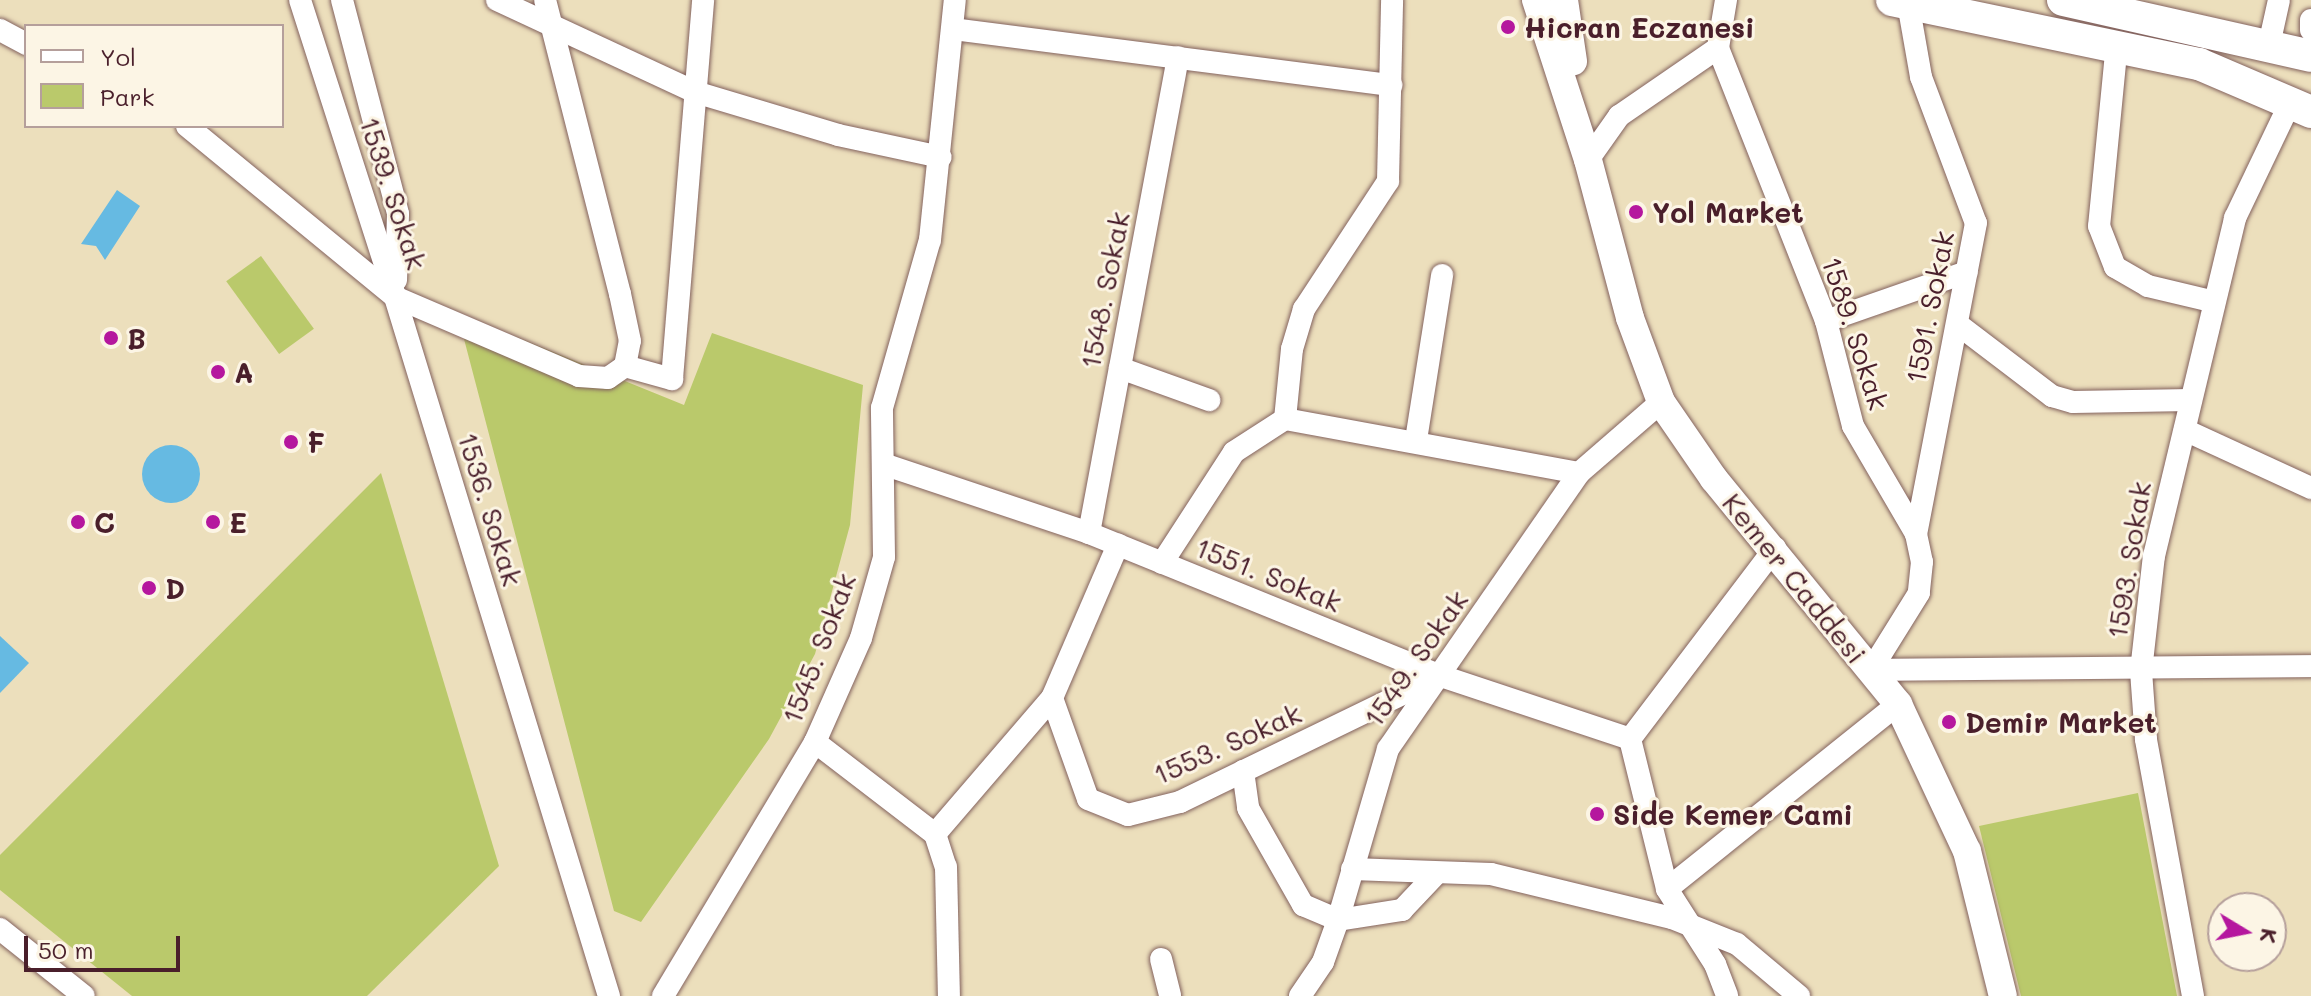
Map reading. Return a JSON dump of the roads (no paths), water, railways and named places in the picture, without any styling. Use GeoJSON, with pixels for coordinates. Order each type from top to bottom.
{"type":"FeatureCollection","features":[{"type":"Feature","properties":{"kind":"main road"},"geometry":{"type":"LineString","coordinates":[[2063,0],[2311,56]]}},
{"type":"Feature","properties":{"kind":"main road"},"geometry":{"type":"LineString","coordinates":[[1900,2],[2117,43],[2199,64],[2301,107]]}},
{"type":"Feature","properties":{"kind":"street","name":"1539. Sokak"},"geometry":{"type":"LineString","coordinates":[[300,0],[395,297]]}},
{"type":"Feature","properties":{"kind":"street","name":"1539. Sokak"},"geometry":{"type":"LineString","coordinates":[[342,0],[398,214],[395,297]]}},
{"type":"Feature","properties":{"kind":"street"},"geometry":{"type":"LineString","coordinates":[[497,0],[695,92],[838,135],[941,157]]}},
{"type":"Feature","properties":{"kind":"street"},"geometry":{"type":"LineString","coordinates":[[189,128],[395,297],[579,376],[608,378],[625,366],[630,341],[545,0]]}},
{"type":"Feature","properties":{"kind":"street"},"geometry":{"type":"LineString","coordinates":[[625,366],[672,379],[703,0]]}},
{"type":"Feature","properties":{"kind":"street","name":"1545. Sokak"},"geometry":{"type":"LineString","coordinates":[[663,996],[815,742],[861,638],[884,557],[886,465],[882,408],[930,240],[955,0]]}},
{"type":"Feature","properties":{"kind":"street"},"geometry":{"type":"LineString","coordinates":[[1285,419],[1292,349],[1304,309],[1388,181],[1392,0]]}},
{"type":"Feature","properties":{"kind":"street","name":"Kemer Caddesi"},"geometry":{"type":"LineString","coordinates":[[1536,0],[1588,160],[1630,318],[1661,402],[1714,479],[1775,548],[1898,704],[1967,851],[2003,996]]}},
{"type":"Feature","properties":{"kind":"street","name":"Kemer Caddesi"},"geometry":{"type":"LineString","coordinates":[[1564,0],[1588,160]]}},
{"type":"Feature","properties":{"kind":"street"},"geometry":{"type":"LineString","coordinates":[[1588,160],[1619,116],[1718,48],[1726,0]]}},
{"type":"Feature","properties":{"kind":"street"},"geometry":{"type":"LineString","coordinates":[[2269,45],[2279,0]]}},
{"type":"Feature","properties":{"kind":"street","name":"1591. Sokak"},"geometry":{"type":"LineString","coordinates":[[1900,2],[1921,77],[1973,211],[1974,252],[1967,272],[1960,326],[1916,534]]}},
{"type":"Feature","properties":{"kind":"street"},"geometry":{"type":"LineString","coordinates":[[2311,20],[2311,30]]}},
{"type":"Feature","properties":{"kind":"street"},"geometry":{"type":"LineString","coordinates":[[953,29],[1391,85]]}},
{"type":"Feature","properties":{"kind":"street"},"geometry":{"type":"LineString","coordinates":[[0,30],[24,43]]}},
{"type":"Feature","properties":{"kind":"street"},"geometry":{"type":"LineString","coordinates":[[2117,43],[2099,226],[2115,267],[2148,286],[2211,301]]}},
{"type":"Feature","properties":{"kind":"street","name":"1589. Sokak"},"geometry":{"type":"LineString","coordinates":[[1718,48],[1826,321],[1853,426],[1916,534],[1922,562],[1919,593],[1871,670]]}},
{"type":"Feature","properties":{"kind":"street","name":"1548. Sokak"},"geometry":{"type":"LineString","coordinates":[[1089,533],[1178,57]]}},
{"type":"Feature","properties":{"kind":"street","name":"1593. Sokak"},"geometry":{"type":"LineString","coordinates":[[2193,996],[2146,739],[2141,671],[2164,495],[2185,430],[2211,301],[2235,218],[2301,107]]}},
{"type":"Feature","properties":{"kind":"street"},"geometry":{"type":"LineString","coordinates":[[1826,321],[1967,272]]}},
{"type":"Feature","properties":{"kind":"street"},"geometry":{"type":"LineString","coordinates":[[1416,440],[1442,275]]}},
{"type":"Feature","properties":{"kind":"street","name":"1536. Sokak"},"geometry":{"type":"LineString","coordinates":[[395,297],[609,996]]}},
{"type":"Feature","properties":{"kind":"street"},"geometry":{"type":"LineString","coordinates":[[1960,326],[2052,396],[2073,402],[2191,400]]}},
{"type":"Feature","properties":{"kind":"street"},"geometry":{"type":"LineString","coordinates":[[1120,368],[1209,400]]}},
{"type":"Feature","properties":{"kind":"street","name":"1549. Sokak"},"geometry":{"type":"LineString","coordinates":[[1300,996],[1323,962],[1338,920],[1388,749],[1579,473],[1661,402]]}},
{"type":"Feature","properties":{"kind":"street"},"geometry":{"type":"LineString","coordinates":[[1162,563],[1234,452],[1285,419],[1416,440],[1579,473]]}},
{"type":"Feature","properties":{"kind":"street"},"geometry":{"type":"LineString","coordinates":[[2185,430],[2311,488]]}},
{"type":"Feature","properties":{"kind":"street","name":"1551. Sokak"},"geometry":{"type":"LineString","coordinates":[[886,465],[1089,533],[1441,676],[1630,739]]}},
{"type":"Feature","properties":{"kind":"street"},"geometry":{"type":"LineString","coordinates":[[935,834],[1052,698],[1118,545]]}},
{"type":"Feature","properties":{"kind":"street"},"geometry":{"type":"LineString","coordinates":[[1727,996],[1667,889],[1630,739],[1775,548]]}},
{"type":"Feature","properties":{"kind":"street"},"geometry":{"type":"LineString","coordinates":[[1871,670],[2141,671],[2311,666]]}},
{"type":"Feature","properties":{"kind":"street","name":"1553. Sokak"},"geometry":{"type":"LineString","coordinates":[[1052,698],[1088,799],[1128,815],[1180,802],[1441,676]]}},
{"type":"Feature","properties":{"kind":"street"},"geometry":{"type":"LineString","coordinates":[[1667,889],[1898,704]]}},
{"type":"Feature","properties":{"kind":"street"},"geometry":{"type":"LineString","coordinates":[[815,742],[935,834],[946,867],[949,996]]}},
{"type":"Feature","properties":{"kind":"street"},"geometry":{"type":"LineString","coordinates":[[1243,771],[1248,808],[1303,905],[1338,920],[1402,910],[1437,873]]}},
{"type":"Feature","properties":{"kind":"street"},"geometry":{"type":"LineString","coordinates":[[1352,869],[1491,874],[1689,924],[1737,944],[1799,996]]}},
{"type":"Feature","properties":{"kind":"street"},"geometry":{"type":"LineString","coordinates":[[0,929],[84,996]]}},
{"type":"Feature","properties":{"kind":"street"},"geometry":{"type":"LineString","coordinates":[[1161,959],[1170,996]]}},
{"type":"Feature","properties":{"kind":"water"},"geometry":{"type":"Polygon","coordinates":[[[117,190],[140,206],[105,260],[96,246],[81,244],[117,190]]]}},
{"type":"Feature","properties":{"kind":"water"},"geometry":{"type":"Polygon","coordinates":[[[171,445],[192,453],[200,474],[192,495],[171,503],[150,495],[142,474],[150,453],[171,445]]]}},
{"type":"Feature","properties":{"kind":"water"},"geometry":{"type":"Polygon","coordinates":[[[0,636],[29,663],[0,693],[0,636]]]}},
{"type":"Feature","properties":{"kind":"place","name":"Hicran Eczanesi"},"geometry":{"type":"Point","coordinates":[1508,27]}},
{"type":"Feature","properties":{"kind":"place","name":"Yol Market"},"geometry":{"type":"Point","coordinates":[1636,212]}},
{"type":"Feature","properties":{"kind":"place","name":"B"},"geometry":{"type":"Point","coordinates":[111,338]}},
{"type":"Feature","properties":{"kind":"place","name":"A"},"geometry":{"type":"Point","coordinates":[218,372]}},
{"type":"Feature","properties":{"kind":"place","name":"F"},"geometry":{"type":"Point","coordinates":[291,442]}},
{"type":"Feature","properties":{"kind":"place","name":"C"},"geometry":{"type":"Point","coordinates":[78,522]}},
{"type":"Feature","properties":{"kind":"place","name":"E"},"geometry":{"type":"Point","coordinates":[213,522]}},
{"type":"Feature","properties":{"kind":"place","name":"D"},"geometry":{"type":"Point","coordinates":[149,588]}},
{"type":"Feature","properties":{"kind":"place","name":"Demir Market"},"geometry":{"type":"Point","coordinates":[1949,722]}},
{"type":"Feature","properties":{"kind":"place","name":"Side Kemer Cami"},"geometry":{"type":"Point","coordinates":[1597,814]}}]}
